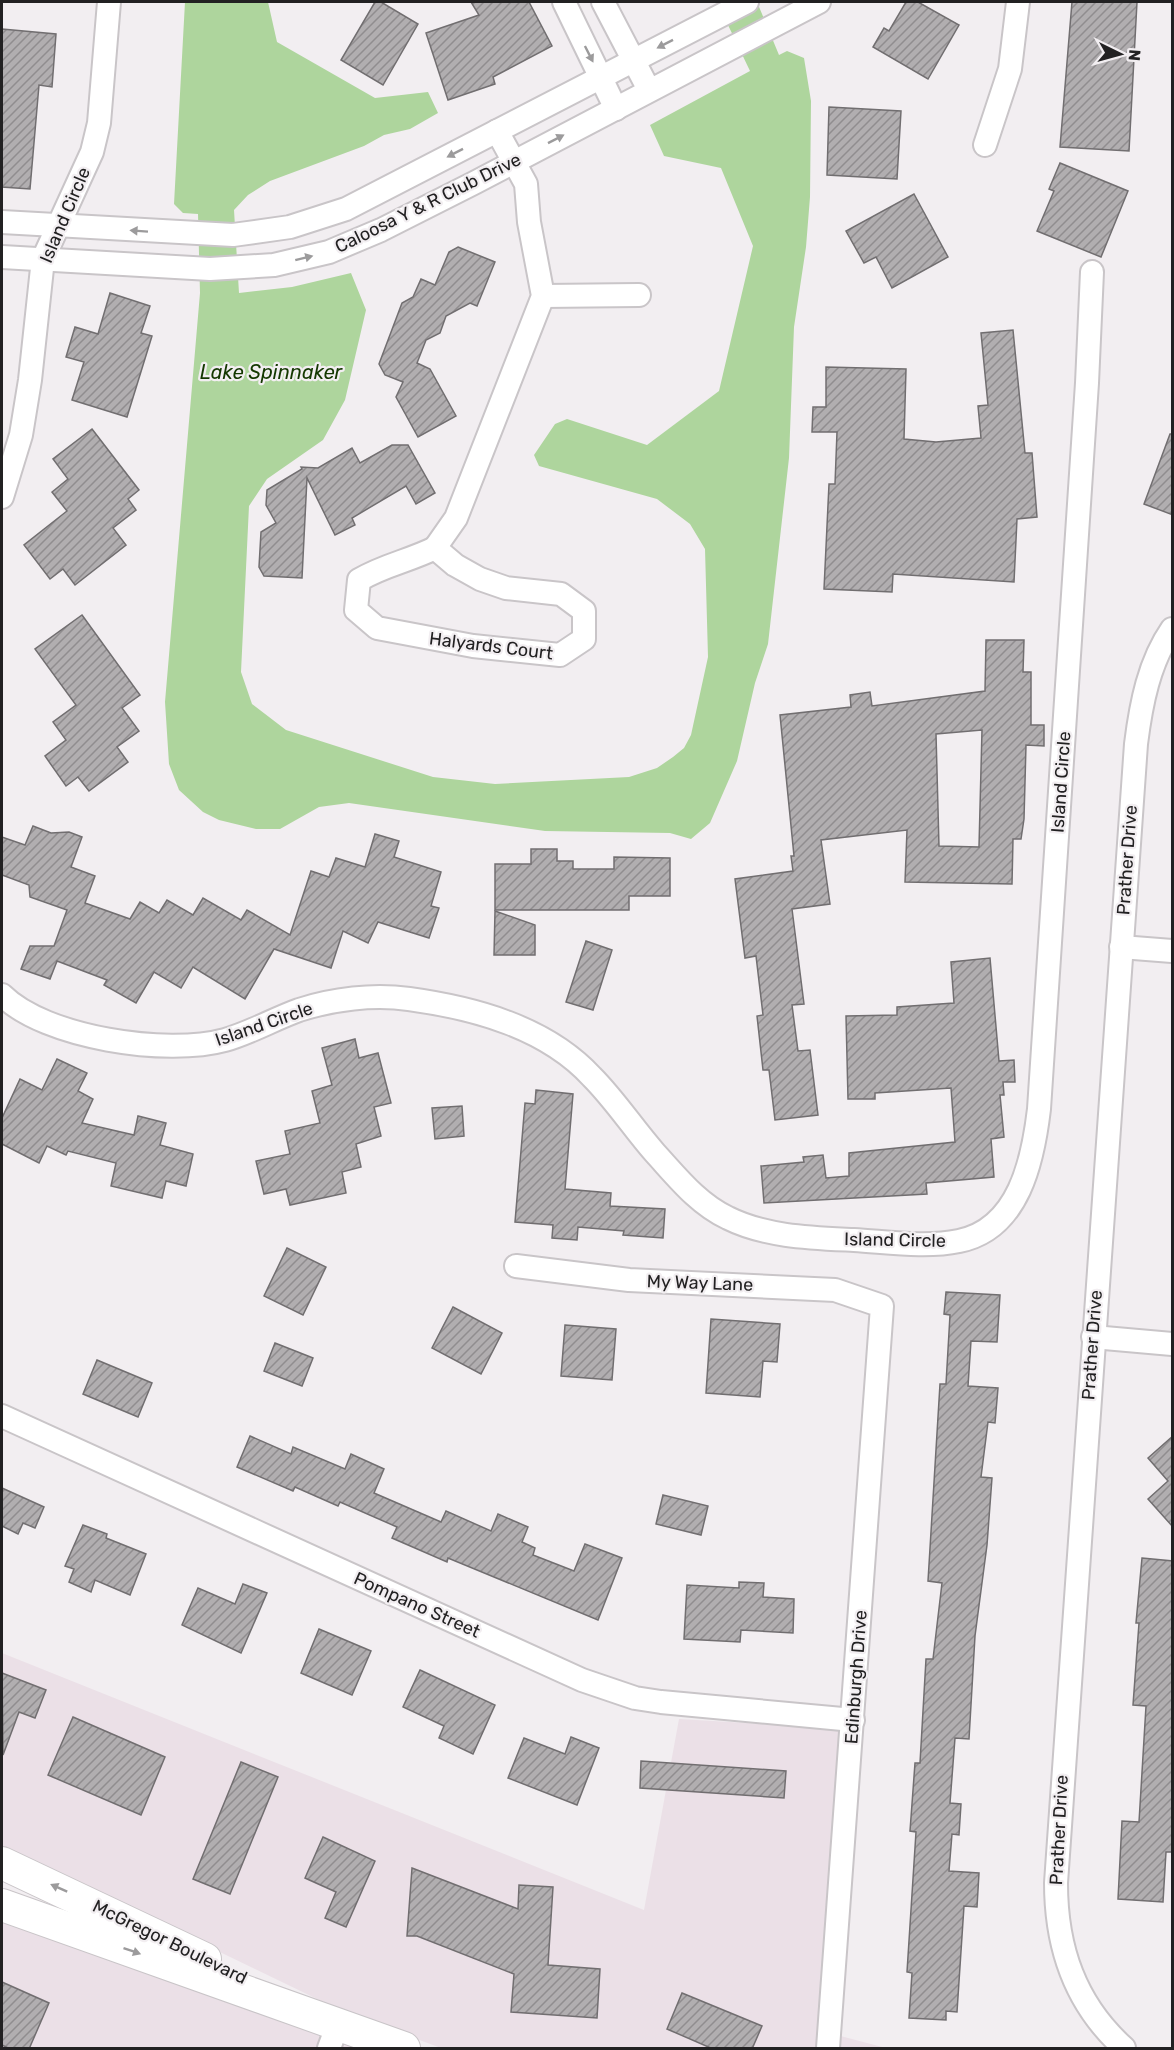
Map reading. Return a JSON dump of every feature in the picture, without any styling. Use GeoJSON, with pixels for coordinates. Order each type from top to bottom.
{"type":"FeatureCollection","features":[{"type":"Feature","properties":{"kind":"main road","name":"McGregor Boulevard"},"geometry":{"type":"LineString","coordinates":[[2,1863],[82,1899],[334,2036]]}},
{"type":"Feature","properties":{"kind":"main road","name":"McGregor Boulevard"},"geometry":{"type":"LineString","coordinates":[[2,1905],[334,2036],[404,2049]]}},
{"type":"Feature","properties":{"kind":"street","name":"Island Circle"},"geometry":{"type":"LineString","coordinates":[[2,497],[21,435],[30,381],[43,259],[92,152],[99,123],[109,2]]}},
{"type":"Feature","properties":{"kind":"street"},"geometry":{"type":"LineString","coordinates":[[564,2],[616,109]]}},
{"type":"Feature","properties":{"kind":"street"},"geometry":{"type":"LineString","coordinates":[[603,2],[649,90]]}},
{"type":"Feature","properties":{"kind":"street","name":"Caloosa Y & R Club Drive"},"geometry":{"type":"LineString","coordinates":[[2,222],[197,234],[245,234],[290,227],[346,209],[747,2]]}},
{"type":"Feature","properties":{"kind":"street","name":"Caloosa Y & R Club Drive"},"geometry":{"type":"LineString","coordinates":[[2,257],[195,268],[247,268],[283,263],[329,252],[381,230],[819,2]]}},
{"type":"Feature","properties":{"kind":"street"},"geometry":{"type":"LineString","coordinates":[[985,145],[1010,69],[1018,2]]}},
{"type":"Feature","properties":{"kind":"street"},"geometry":{"type":"LineString","coordinates":[[435,548],[456,518],[543,296],[529,222],[526,184],[497,131]]}},
{"type":"Feature","properties":{"kind":"street","name":"Island Circle"},"geometry":{"type":"LineString","coordinates":[[2,994],[31,1015],[56,1025],[115,1039],[167,1045],[198,1045],[225,1040],[301,1010],[352,999],[406,999],[465,1009],[521,1028],[547,1040],[571,1057],[593,1077],[684,1185],[705,1204],[727,1218],[775,1233],[932,1244],[960,1241],[986,1231],[1005,1213],[1020,1191],[1031,1164],[1038,1119],[1087,383],[1092,272]]}},
{"type":"Feature","properties":{"kind":"street"},"geometry":{"type":"LineString","coordinates":[[543,296],[639,295]]}},
{"type":"Feature","properties":{"kind":"street","name":"Halyards Court"},"geometry":{"type":"LineString","coordinates":[[435,548],[455,566],[480,579],[506,588],[561,594],[584,611],[584,639],[560,655],[473,646],[377,628],[356,610],[359,580],[382,566],[411,559],[435,548]]}},
{"type":"Feature","properties":{"kind":"street","name":"Prather Drive"},"geometry":{"type":"LineString","coordinates":[[1124,2049],[1095,2018],[1067,1968],[1056,1912],[1071,1637],[1139,717],[1154,663],[1173,629]]}},
{"type":"Feature","properties":{"kind":"street"},"geometry":{"type":"LineString","coordinates":[[1122,946],[1173,951]]}},
{"type":"Feature","properties":{"kind":"street","name":"My Way Lane"},"geometry":{"type":"LineString","coordinates":[[516,1266],[629,1280],[835,1290],[882,1306]]}},
{"type":"Feature","properties":{"kind":"street","name":"Edinburgh Drive"},"geometry":{"type":"LineString","coordinates":[[828,2049],[882,1306]]}},
{"type":"Feature","properties":{"kind":"street"},"geometry":{"type":"LineString","coordinates":[[1093,1337],[1173,1344]]}},
{"type":"Feature","properties":{"kind":"street","name":"Pompano Street"},"geometry":{"type":"LineString","coordinates":[[2,1416],[582,1680],[635,1698],[661,1702],[853,1720]]}},
{"type":"Feature","properties":{"kind":"shaded area"},"geometry":{"type":"Polygon","coordinates":[[[2,1653],[644,1910],[679,1719],[862,1730],[833,2034],[886,2048],[441,2048],[344,2012],[44,1867],[2,1849],[2,1653]]]}},
{"type":"Feature","properties":{"kind":"shaded area"},"geometry":{"type":"Polygon","coordinates":[[[2,1919],[367,2048],[2,2048],[2,1919]]]}},
{"type":"Feature","properties":{"kind":"water","name":"Lake Spinnaker"},"geometry":{"type":"Polygon","coordinates":[[[185,2],[268,2],[277,42],[375,98],[428,92],[438,113],[410,129],[384,135],[364,146],[270,181],[248,195],[234,210],[239,293],[292,287],[351,273],[366,310],[345,400],[323,440],[267,479],[249,506],[241,672],[252,704],[286,730],[433,777],[495,784],[629,777],[657,768],[684,748],[691,735],[708,657],[705,549],[690,524],[657,499],[539,466],[534,455],[555,424],[567,419],[647,445],[719,391],[753,246],[721,168],[664,156],[650,125],[750,71],[717,2],[757,2],[779,55],[787,51],[804,58],[811,101],[810,197],[806,247],[794,327],[789,458],[768,644],[755,683],[737,761],[710,823],[691,839],[670,833],[545,831],[349,803],[319,807],[280,829],[256,829],[219,820],[203,812],[179,790],[169,764],[165,702],[200,293],[198,214],[183,213],[174,204],[185,2]]]}},
{"type":"Feature","properties":{"kind":"building"},"geometry":{"type":"Polygon","coordinates":[[[375,2],[381,2],[418,24],[383,85],[341,60],[375,2]]]}},
{"type":"Feature","properties":{"kind":"building"},"geometry":{"type":"Polygon","coordinates":[[[471,2],[529,2],[552,46],[493,77],[495,84],[448,100],[426,33],[479,15],[471,2]]]}},
{"type":"Feature","properties":{"kind":"building"},"geometry":{"type":"Polygon","coordinates":[[[906,2],[918,2],[959,25],[928,79],[873,47],[884,28],[889,31],[906,2]]]}},
{"type":"Feature","properties":{"kind":"building"},"geometry":{"type":"Polygon","coordinates":[[[1072,2],[1137,2],[1129,151],[1060,147],[1072,2]]]}},
{"type":"Feature","properties":{"kind":"building"},"geometry":{"type":"Polygon","coordinates":[[[2,29],[56,34],[52,87],[39,85],[30,189],[2,187],[2,29]]]}},
{"type":"Feature","properties":{"kind":"building"},"geometry":{"type":"Polygon","coordinates":[[[829,107],[901,111],[897,179],[827,175],[829,107]]]}},
{"type":"Feature","properties":{"kind":"building"},"geometry":{"type":"Polygon","coordinates":[[[1060,163],[1128,191],[1101,257],[1037,231],[1054,191],[1049,189],[1060,163]]]}},
{"type":"Feature","properties":{"kind":"building"},"geometry":{"type":"Polygon","coordinates":[[[914,194],[948,257],[892,288],[876,257],[864,263],[846,231],[914,194]]]}},
{"type":"Feature","properties":{"kind":"building"},"geometry":{"type":"Polygon","coordinates":[[[458,247],[495,262],[477,306],[470,303],[446,316],[440,333],[426,340],[417,363],[430,369],[456,416],[418,437],[396,397],[403,382],[385,375],[379,364],[402,303],[413,297],[421,279],[435,285],[449,252],[458,247]]]}},
{"type":"Feature","properties":{"kind":"building"},"geometry":{"type":"Polygon","coordinates":[[[110,293],[150,306],[141,333],[152,336],[127,417],[72,400],[84,362],[66,357],[75,327],[98,334],[110,293]]]}},
{"type":"Feature","properties":{"kind":"building"},"geometry":{"type":"Polygon","coordinates":[[[1013,330],[1025,453],[1032,453],[1037,517],[1017,519],[1014,582],[893,574],[892,592],[824,589],[829,484],[835,484],[837,432],[812,432],[813,407],[826,407],[826,367],[906,369],[904,439],[936,442],[981,438],[978,406],[988,405],[981,333],[1013,330]]]}},
{"type":"Feature","properties":{"kind":"building"},"geometry":{"type":"Polygon","coordinates":[[[92,429],[139,490],[128,499],[136,510],[113,528],[126,545],[75,585],[63,569],[50,579],[24,545],[67,511],[52,492],[68,479],[53,459],[92,429]]]}},
{"type":"Feature","properties":{"kind":"building"},"geometry":{"type":"Polygon","coordinates":[[[1170,434],[1173,434],[1173,515],[1144,504],[1170,434]]]}},
{"type":"Feature","properties":{"kind":"building"},"geometry":{"type":"Polygon","coordinates":[[[392,445],[408,445],[435,493],[416,504],[406,486],[352,518],[355,525],[335,535],[307,478],[302,578],[264,576],[259,567],[261,532],[276,523],[266,505],[267,490],[302,469],[301,467],[318,468],[352,448],[360,463],[392,445]]]}},
{"type":"Feature","properties":{"kind":"building"},"geometry":{"type":"Polygon","coordinates":[[[82,615],[140,695],[122,708],[139,731],[117,747],[128,762],[89,791],[78,777],[66,786],[45,756],[66,740],[53,722],[76,705],[35,649],[82,615]]]}},
{"type":"Feature","properties":{"kind":"building"},"geometry":{"type":"Polygon","coordinates":[[[986,640],[1024,640],[1023,672],[1031,672],[1031,725],[1044,725],[1044,746],[1026,745],[1024,819],[1021,839],[1013,839],[1012,884],[905,882],[907,830],[821,840],[830,904],[792,909],[804,1004],[792,1005],[798,1051],[810,1050],[818,1115],[775,1120],[769,1070],[763,1070],[757,1016],[763,1015],[756,956],[745,958],[735,879],[793,871],[791,856],[794,856],[780,715],[851,707],[850,695],[870,692],[872,706],[985,691],[986,640]],[[982,730],[936,734],[939,846],[979,847],[982,730]]]}},
{"type":"Feature","properties":{"kind":"building"},"geometry":{"type":"Polygon","coordinates":[[[33,826],[51,833],[69,832],[82,837],[71,867],[95,876],[85,903],[130,919],[140,902],[159,913],[167,900],[193,915],[203,898],[241,920],[247,910],[290,935],[311,871],[329,877],[336,858],[365,867],[375,834],[399,841],[394,857],[441,872],[431,906],[439,908],[429,938],[378,922],[368,943],[343,931],[331,968],[274,949],[245,999],[193,967],[181,988],[154,972],[136,1003],[104,985],[107,980],[57,961],[50,979],[21,969],[30,946],[54,946],[67,910],[30,897],[29,885],[2,875],[2,837],[25,845],[33,826]]]}},
{"type":"Feature","properties":{"kind":"building"},"geometry":{"type":"Polygon","coordinates":[[[531,849],[557,849],[557,861],[573,861],[573,869],[614,869],[614,857],[670,858],[670,896],[629,896],[629,910],[495,910],[495,864],[531,864],[531,849]]]}},
{"type":"Feature","properties":{"kind":"building"},"geometry":{"type":"Polygon","coordinates":[[[495,911],[535,925],[535,955],[494,955],[495,911]]]}},
{"type":"Feature","properties":{"kind":"building"},"geometry":{"type":"Polygon","coordinates":[[[586,941],[612,950],[593,1010],[566,1002],[586,941]]]}},
{"type":"Feature","properties":{"kind":"building"},"geometry":{"type":"Polygon","coordinates":[[[990,958],[999,1061],[1014,1060],[1015,1082],[1003,1082],[1004,1095],[1000,1095],[1004,1137],[991,1139],[994,1177],[926,1183],[927,1194],[764,1203],[761,1166],[804,1162],[803,1157],[823,1155],[826,1178],[849,1176],[849,1153],[955,1142],[951,1088],[875,1093],[875,1099],[848,1099],[846,1016],[897,1015],[897,1007],[954,1003],[951,962],[990,958]]]}},
{"type":"Feature","properties":{"kind":"building"},"geometry":{"type":"Polygon","coordinates":[[[355,1039],[359,1058],[378,1053],[391,1103],[374,1107],[381,1136],[356,1144],[361,1167],[342,1172],[346,1193],[290,1205],[286,1189],[264,1194],[256,1161],[290,1154],[285,1131],[320,1123],[312,1091],[332,1085],[322,1048],[355,1039]]]}},
{"type":"Feature","properties":{"kind":"building"},"geometry":{"type":"Polygon","coordinates":[[[57,1059],[87,1073],[78,1091],[93,1099],[82,1123],[134,1135],[138,1116],[166,1123],[160,1145],[193,1154],[186,1186],[166,1181],[162,1198],[111,1186],[116,1163],[68,1151],[66,1155],[47,1146],[39,1163],[2,1144],[2,1118],[20,1079],[42,1090],[57,1059]]]}},
{"type":"Feature","properties":{"kind":"building"},"geometry":{"type":"Polygon","coordinates":[[[536,1090],[573,1094],[565,1189],[611,1193],[610,1206],[665,1209],[663,1238],[623,1235],[624,1231],[578,1227],[577,1240],[552,1238],[553,1225],[515,1222],[525,1103],[535,1104],[536,1090]]]}},
{"type":"Feature","properties":{"kind":"building"},"geometry":{"type":"Polygon","coordinates":[[[462,1106],[464,1136],[435,1139],[432,1108],[462,1106]]]}},
{"type":"Feature","properties":{"kind":"building"},"geometry":{"type":"Polygon","coordinates":[[[287,1248],[326,1267],[303,1315],[264,1296],[287,1248]]]}},
{"type":"Feature","properties":{"kind":"building"},"geometry":{"type":"Polygon","coordinates":[[[946,1292],[1000,1295],[997,1342],[971,1341],[968,1386],[998,1388],[995,1423],[988,1422],[981,1477],[992,1478],[987,1545],[975,1636],[969,1739],[955,1738],[950,1803],[961,1804],[959,1835],[952,1834],[949,1871],[979,1873],[977,1907],[964,1906],[957,2012],[946,2011],[946,2020],[909,2018],[912,1973],[907,1972],[916,1832],[910,1831],[915,1763],[920,1763],[926,1659],[933,1659],[942,1583],[928,1581],[940,1384],[946,1384],[950,1315],[944,1314],[946,1292]]]}},
{"type":"Feature","properties":{"kind":"building"},"geometry":{"type":"Polygon","coordinates":[[[453,1307],[502,1333],[481,1374],[432,1348],[453,1307]]]}},
{"type":"Feature","properties":{"kind":"building"},"geometry":{"type":"Polygon","coordinates":[[[711,1319],[780,1324],[777,1362],[763,1361],[760,1397],[706,1393],[711,1319]]]}},
{"type":"Feature","properties":{"kind":"building"},"geometry":{"type":"Polygon","coordinates":[[[565,1325],[616,1329],[612,1380],[561,1376],[565,1325]]]}},
{"type":"Feature","properties":{"kind":"building"},"geometry":{"type":"Polygon","coordinates":[[[275,1343],[313,1358],[302,1386],[264,1371],[275,1343]]]}},
{"type":"Feature","properties":{"kind":"building"},"geometry":{"type":"Polygon","coordinates":[[[97,1360],[152,1383],[138,1417],[83,1394],[97,1360]]]}},
{"type":"Feature","properties":{"kind":"building"},"geometry":{"type":"Polygon","coordinates":[[[250,1436],[291,1454],[293,1447],[345,1469],[351,1454],[384,1469],[374,1493],[441,1522],[446,1511],[491,1531],[498,1514],[528,1527],[522,1542],[535,1548],[533,1555],[574,1571],[585,1544],[622,1558],[598,1620],[448,1558],[447,1562],[392,1538],[397,1527],[340,1502],[338,1506],[295,1487],[293,1491],[237,1467],[250,1436]]]}},
{"type":"Feature","properties":{"kind":"building"},"geometry":{"type":"Polygon","coordinates":[[[1173,1436],[1173,1527],[1148,1499],[1168,1481],[1148,1458],[1173,1436]]]}},
{"type":"Feature","properties":{"kind":"building"},"geometry":{"type":"Polygon","coordinates":[[[2,1488],[44,1507],[35,1528],[23,1523],[18,1534],[2,1526],[2,1488]]]}},
{"type":"Feature","properties":{"kind":"building"},"geometry":{"type":"Polygon","coordinates":[[[663,1495],[708,1506],[701,1535],[656,1524],[663,1495]]]}},
{"type":"Feature","properties":{"kind":"building"},"geometry":{"type":"Polygon","coordinates":[[[83,1525],[107,1534],[106,1538],[146,1554],[130,1595],[95,1580],[91,1592],[69,1582],[74,1569],[65,1566],[83,1525]]]}},
{"type":"Feature","properties":{"kind":"building"},"geometry":{"type":"Polygon","coordinates":[[[1142,1558],[1173,1561],[1173,1852],[1166,1852],[1163,1902],[1118,1899],[1122,1821],[1139,1822],[1146,1706],[1133,1705],[1139,1623],[1136,1623],[1142,1558]]]}},
{"type":"Feature","properties":{"kind":"building"},"geometry":{"type":"Polygon","coordinates":[[[739,1582],[764,1583],[763,1597],[794,1599],[793,1633],[741,1630],[740,1642],[684,1639],[687,1585],[739,1588],[739,1582]]]}},
{"type":"Feature","properties":{"kind":"building"},"geometry":{"type":"Polygon","coordinates":[[[243,1584],[267,1593],[241,1653],[182,1625],[198,1588],[235,1604],[243,1584]]]}},
{"type":"Feature","properties":{"kind":"building"},"geometry":{"type":"Polygon","coordinates":[[[319,1629],[371,1651],[352,1695],[301,1673],[319,1629]]]}},
{"type":"Feature","properties":{"kind":"building"},"geometry":{"type":"Polygon","coordinates":[[[420,1670],[495,1705],[473,1754],[439,1738],[444,1726],[403,1707],[420,1670]]]}},
{"type":"Feature","properties":{"kind":"building"},"geometry":{"type":"Polygon","coordinates":[[[2,1673],[46,1690],[35,1718],[19,1712],[3,1755],[2,1673]]]}},
{"type":"Feature","properties":{"kind":"building"},"geometry":{"type":"Polygon","coordinates":[[[73,1717],[165,1757],[141,1815],[48,1775],[73,1717]]]}},
{"type":"Feature","properties":{"kind":"building"},"geometry":{"type":"Polygon","coordinates":[[[571,1737],[599,1748],[577,1805],[508,1778],[524,1738],[565,1754],[571,1737]]]}},
{"type":"Feature","properties":{"kind":"building"},"geometry":{"type":"Polygon","coordinates":[[[641,1761],[786,1771],[784,1798],[640,1788],[641,1761]]]}},
{"type":"Feature","properties":{"kind":"building"},"geometry":{"type":"Polygon","coordinates":[[[241,1762],[278,1777],[230,1894],[193,1879],[241,1762]]]}},
{"type":"Feature","properties":{"kind":"building"},"geometry":{"type":"Polygon","coordinates":[[[323,1837],[375,1861],[346,1927],[325,1918],[336,1892],[305,1878],[323,1837]]]}},
{"type":"Feature","properties":{"kind":"building"},"geometry":{"type":"Polygon","coordinates":[[[412,1868],[518,1909],[519,1885],[553,1887],[548,1965],[600,1969],[597,2018],[511,2012],[514,1974],[417,1936],[407,1936],[412,1868]]]}},
{"type":"Feature","properties":{"kind":"building"},"geometry":{"type":"Polygon","coordinates":[[[2,1982],[49,2003],[29,2049],[10,2049],[2,2045],[2,1982]]]}},
{"type":"Feature","properties":{"kind":"building"},"geometry":{"type":"Polygon","coordinates":[[[682,1993],[762,2026],[752,2049],[713,2049],[667,2029],[682,1993]]]}}]}
